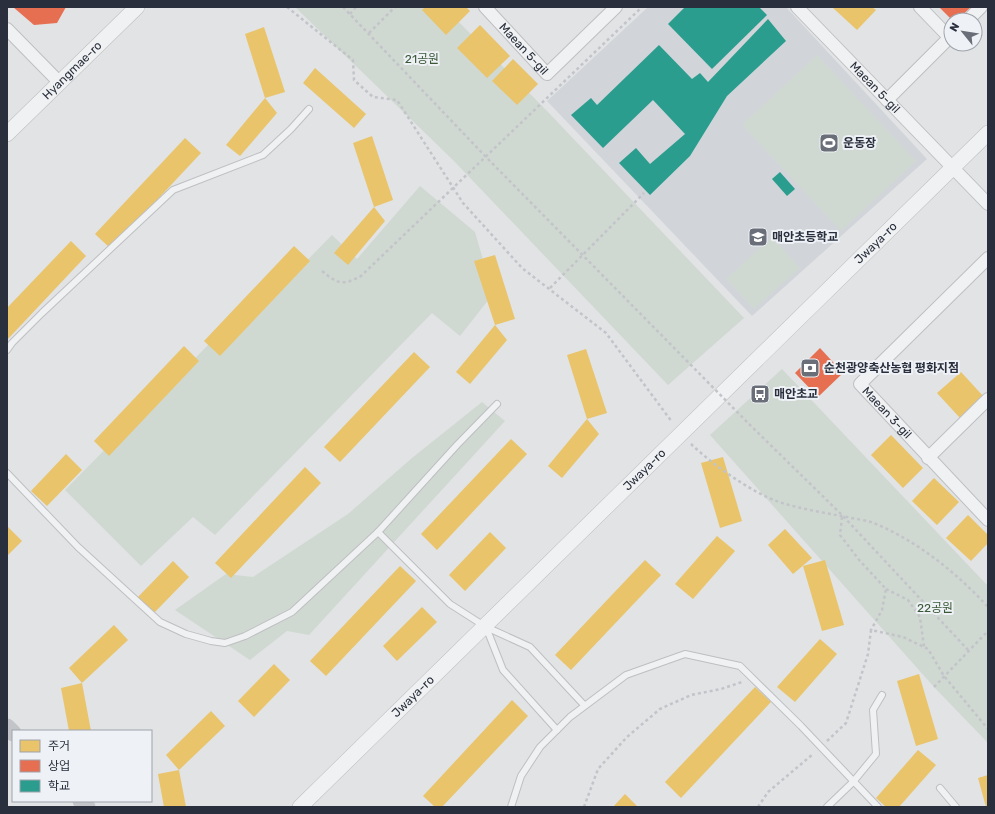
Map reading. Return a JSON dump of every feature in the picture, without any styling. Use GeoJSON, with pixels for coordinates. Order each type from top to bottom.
{"type":"FeatureCollection","features":[{"type":"Feature","properties":{"kind":"street","name":"Hyangmae-ro"},"geometry":{"type":"LineString","coordinates":[[7,134],[137,7]]}},
{"type":"Feature","properties":{"kind":"street","name":"Maean 5-gil"},"geometry":{"type":"LineString","coordinates":[[485,7],[547,74],[616,7]]}},
{"type":"Feature","properties":{"kind":"street","name":"Maean 5-gil"},"geometry":{"type":"LineString","coordinates":[[797,7],[988,204]]}},
{"type":"Feature","properties":{"kind":"street"},"geometry":{"type":"LineString","coordinates":[[920,7],[943,30]]}},
{"type":"Feature","properties":{"kind":"street"},"geometry":{"type":"LineString","coordinates":[[7,29],[59,82]]}},
{"type":"Feature","properties":{"kind":"street"},"geometry":{"type":"LineString","coordinates":[[886,100],[943,44]]}},
{"type":"Feature","properties":{"kind":"street","name":"Jwaya-ro"},"geometry":{"type":"LineString","coordinates":[[300,807],[486,627],[680,433],[988,133]]}},
{"type":"Feature","properties":{"kind":"street","name":"Maean 3-gil"},"geometry":{"type":"LineString","coordinates":[[988,258],[860,384],[988,520]]}},
{"type":"Feature","properties":{"kind":"street"},"geometry":{"type":"LineString","coordinates":[[928,458],[988,399]]}},
{"type":"Feature","properties":{"kind":"lane"},"geometry":{"type":"LineString","coordinates":[[7,350],[42,313],[173,190],[263,155],[291,129],[309,109]]}},
{"type":"Feature","properties":{"kind":"lane"},"geometry":{"type":"LineString","coordinates":[[7,473],[78,547],[160,622],[186,634],[225,643],[292,612],[378,532],[456,445],[497,404]]}},
{"type":"Feature","properties":{"kind":"lane"},"geometry":{"type":"LineString","coordinates":[[378,532],[450,604],[486,627],[530,647],[584,705]]}},
{"type":"Feature","properties":{"kind":"lane"},"geometry":{"type":"LineString","coordinates":[[486,627],[503,670],[557,730]]}},
{"type":"Feature","properties":{"kind":"lane"},"geometry":{"type":"LineString","coordinates":[[511,807],[521,776],[540,747],[584,705],[626,675],[685,654],[740,666],[821,747],[878,807]]}},
{"type":"Feature","properties":{"kind":"lane"},"geometry":{"type":"LineString","coordinates":[[827,807],[853,782],[876,754],[873,710],[882,695]]}},
{"type":"Feature","properties":{"kind":"lane"},"geometry":{"type":"LineString","coordinates":[[940,788],[956,807]]}},
{"type":"Feature","properties":{"kind":"path"},"geometry":{"type":"LineString","coordinates":[[287,7],[353,60],[354,80],[373,97],[396,100],[452,189],[522,268],[550,288],[606,333],[680,433],[707,459],[747,485],[779,502],[870,522],[931,556],[953,573],[988,607]]}},
{"type":"Feature","properties":{"kind":"path"},"geometry":{"type":"LineString","coordinates":[[343,7],[485,156],[749,424],[843,516],[969,651]]}},
{"type":"Feature","properties":{"kind":"path"},"geometry":{"type":"LineString","coordinates":[[350,14],[356,7]]}},
{"type":"Feature","properties":{"kind":"path"},"geometry":{"type":"LineString","coordinates":[[369,33],[395,7]]}},
{"type":"Feature","properties":{"kind":"path"},"geometry":{"type":"LineString","coordinates":[[322,271],[338,283],[347,283],[361,276],[642,7]]}},
{"type":"Feature","properties":{"kind":"path"},"geometry":{"type":"LineString","coordinates":[[550,288],[644,193]]}},
{"type":"Feature","properties":{"kind":"path"},"geometry":{"type":"LineString","coordinates":[[843,516],[840,535],[860,561],[886,588],[908,600],[920,617],[924,647]]}},
{"type":"Feature","properties":{"kind":"path"},"geometry":{"type":"LineString","coordinates":[[758,807],[768,792],[821,747],[846,723],[868,654],[871,630],[882,610],[886,588]]}},
{"type":"Feature","properties":{"kind":"path"},"geometry":{"type":"LineString","coordinates":[[871,630],[903,637],[928,649],[944,676],[988,729]]}},
{"type":"Feature","properties":{"kind":"path"},"geometry":{"type":"LineString","coordinates":[[934,687],[988,632]]}},
{"type":"Feature","properties":{"kind":"path"},"geometry":{"type":"LineString","coordinates":[[584,807],[598,769],[627,737],[660,709],[691,695],[721,689],[752,678]]}},
{"type":"Feature","properties":{"kind":"shaded area","name":"매안초등학교"},"geometry":{"type":"Polygon","coordinates":[[[648,7],[786,7],[927,159],[752,316],[547,101],[648,7]]]}},
{"type":"Feature","properties":{"kind":"green space","name":"21공원"},"geometry":{"type":"Polygon","coordinates":[[[295,7],[444,7],[547,111],[744,318],[668,385],[453,160],[295,7]]]}},
{"type":"Feature","properties":{"kind":"green space","name":"운동장"},"geometry":{"type":"Polygon","coordinates":[[[817,55],[916,161],[841,231],[742,125],[817,55]]]}},
{"type":"Feature","properties":{"kind":"green space"},"geometry":{"type":"Polygon","coordinates":[[[420,186],[475,232],[493,294],[460,336],[432,313],[215,535],[193,517],[141,566],[65,490],[213,340],[219,350],[332,235],[357,259],[420,186]]]}},
{"type":"Feature","properties":{"kind":"green space"},"geometry":{"type":"Polygon","coordinates":[[[772,237],[800,268],[754,309],[726,279],[772,237]]]}},
{"type":"Feature","properties":{"kind":"green space","name":"22공원"},"geometry":{"type":"Polygon","coordinates":[[[782,369],[988,586],[988,743],[934,687],[710,435],[782,369]]]}},
{"type":"Feature","properties":{"kind":"green space"},"geometry":{"type":"Polygon","coordinates":[[[482,402],[505,421],[309,635],[287,631],[250,660],[175,610],[226,574],[253,577],[348,514],[412,458],[482,402]]]}},
{"type":"Feature","properties":{"kind":"building: 주거"},"geometry":{"type":"Polygon","coordinates":[[[425,7],[466,7],[470,11],[446,35],[422,10],[425,7]]]}},
{"type":"Feature","properties":{"kind":"building: 주거"},"geometry":{"type":"Polygon","coordinates":[[[832,7],[872,7],[876,10],[857,30],[832,7]]]}},
{"type":"Feature","properties":{"kind":"building: 주거"},"geometry":{"type":"Polygon","coordinates":[[[480,25],[510,56],[487,78],[457,48],[480,25]]]}},
{"type":"Feature","properties":{"kind":"building: 주거"},"geometry":{"type":"Polygon","coordinates":[[[264,27],[285,92],[265,98],[245,34],[264,27]]]}},
{"type":"Feature","properties":{"kind":"building: 주거"},"geometry":{"type":"Polygon","coordinates":[[[513,59],[538,84],[517,105],[492,81],[513,59]]]}},
{"type":"Feature","properties":{"kind":"building: 주거"},"geometry":{"type":"Polygon","coordinates":[[[315,68],[366,114],[354,128],[303,83],[315,68]]]}},
{"type":"Feature","properties":{"kind":"building: 주거"},"geometry":{"type":"Polygon","coordinates":[[[265,98],[277,113],[240,156],[226,145],[265,98]]]}},
{"type":"Feature","properties":{"kind":"building: 주거"},"geometry":{"type":"Polygon","coordinates":[[[372,136],[393,200],[374,207],[353,143],[372,136]]]}},
{"type":"Feature","properties":{"kind":"building: 주거"},"geometry":{"type":"Polygon","coordinates":[[[185,138],[201,153],[111,249],[95,234],[185,138]]]}},
{"type":"Feature","properties":{"kind":"building: 주거"},"geometry":{"type":"Polygon","coordinates":[[[374,207],[385,221],[348,265],[334,253],[374,207]]]}},
{"type":"Feature","properties":{"kind":"building: 주거"},"geometry":{"type":"Polygon","coordinates":[[[71,241],[86,256],[7,340],[7,308],[71,241]]]}},
{"type":"Feature","properties":{"kind":"building: 주거"},"geometry":{"type":"Polygon","coordinates":[[[294,246],[310,261],[220,356],[204,341],[294,246]]]}},
{"type":"Feature","properties":{"kind":"building: 주거"},"geometry":{"type":"Polygon","coordinates":[[[495,255],[515,319],[495,325],[474,261],[495,255]]]}},
{"type":"Feature","properties":{"kind":"building: 주거"},"geometry":{"type":"Polygon","coordinates":[[[495,325],[507,340],[470,384],[456,372],[495,325]]]}},
{"type":"Feature","properties":{"kind":"building: 주거"},"geometry":{"type":"Polygon","coordinates":[[[184,346],[199,361],[109,456],[94,441],[184,346]]]}},
{"type":"Feature","properties":{"kind":"building: 주거"},"geometry":{"type":"Polygon","coordinates":[[[586,349],[607,413],[587,419],[567,355],[586,349]]]}},
{"type":"Feature","properties":{"kind":"building: 주거"},"geometry":{"type":"Polygon","coordinates":[[[414,352],[430,367],[340,462],[324,447],[414,352]]]}},
{"type":"Feature","properties":{"kind":"building: 주거"},"geometry":{"type":"Polygon","coordinates":[[[961,372],[984,397],[960,418],[937,393],[961,372]]]}},
{"type":"Feature","properties":{"kind":"building: 주거"},"geometry":{"type":"Polygon","coordinates":[[[587,419],[599,434],[562,478],[548,466],[587,419]]]}},
{"type":"Feature","properties":{"kind":"building: 주거"},"geometry":{"type":"Polygon","coordinates":[[[891,435],[923,468],[903,488],[871,455],[891,435]]]}},
{"type":"Feature","properties":{"kind":"building: 주거"},"geometry":{"type":"Polygon","coordinates":[[[511,439],[527,454],[437,550],[421,534],[511,439]]]}},
{"type":"Feature","properties":{"kind":"building: 주거"},"geometry":{"type":"Polygon","coordinates":[[[66,454],[82,470],[47,506],[31,491],[66,454]]]}},
{"type":"Feature","properties":{"kind":"building: 주거"},"geometry":{"type":"Polygon","coordinates":[[[723,457],[742,521],[720,528],[701,463],[723,457]]]}},
{"type":"Feature","properties":{"kind":"building: 주거"},"geometry":{"type":"Polygon","coordinates":[[[305,467],[321,483],[231,578],[215,563],[305,467]]]}},
{"type":"Feature","properties":{"kind":"building: 주거"},"geometry":{"type":"Polygon","coordinates":[[[934,478],[959,502],[937,525],[912,501],[934,478]]]}},
{"type":"Feature","properties":{"kind":"building: 주거"},"geometry":{"type":"Polygon","coordinates":[[[968,515],[988,535],[988,543],[971,561],[946,538],[968,515]]]}},
{"type":"Feature","properties":{"kind":"building: 주거"},"geometry":{"type":"Polygon","coordinates":[[[7,526],[22,541],[7,556],[7,526]]]}},
{"type":"Feature","properties":{"kind":"building: 주거"},"geometry":{"type":"Polygon","coordinates":[[[785,529],[812,558],[793,574],[768,545],[785,529]]]}},
{"type":"Feature","properties":{"kind":"building: 주거"},"geometry":{"type":"Polygon","coordinates":[[[490,532],[506,548],[465,591],[449,575],[490,532]]]}},
{"type":"Feature","properties":{"kind":"building: 주거"},"geometry":{"type":"Polygon","coordinates":[[[717,536],[735,551],[693,599],[675,584],[717,536]]]}},
{"type":"Feature","properties":{"kind":"building: 주거"},"geometry":{"type":"Polygon","coordinates":[[[645,560],[661,575],[571,670],[555,655],[645,560]]]}},
{"type":"Feature","properties":{"kind":"building: 주거"},"geometry":{"type":"Polygon","coordinates":[[[825,560],[844,625],[822,631],[803,566],[825,560]]]}},
{"type":"Feature","properties":{"kind":"building: 주거"},"geometry":{"type":"Polygon","coordinates":[[[173,561],[189,577],[153,614],[137,598],[173,561]]]}},
{"type":"Feature","properties":{"kind":"building: 주거"},"geometry":{"type":"Polygon","coordinates":[[[400,566],[416,581],[326,676],[310,661],[400,566]]]}},
{"type":"Feature","properties":{"kind":"building: 주거"},"geometry":{"type":"Polygon","coordinates":[[[422,607],[437,622],[397,661],[383,646],[422,607]]]}},
{"type":"Feature","properties":{"kind":"building: 주거"},"geometry":{"type":"Polygon","coordinates":[[[114,625],[128,640],[82,683],[69,668],[114,625]]]}},
{"type":"Feature","properties":{"kind":"building: 주거"},"geometry":{"type":"Polygon","coordinates":[[[820,639],[837,654],[795,702],[777,687],[820,639]]]}},
{"type":"Feature","properties":{"kind":"building: 주거"},"geometry":{"type":"Polygon","coordinates":[[[274,664],[290,680],[254,717],[238,701],[274,664]]]}},
{"type":"Feature","properties":{"kind":"building: 주거"},"geometry":{"type":"Polygon","coordinates":[[[919,674],[938,739],[916,746],[897,681],[919,674]]]}},
{"type":"Feature","properties":{"kind":"building: 주거"},"geometry":{"type":"Polygon","coordinates":[[[82,683],[91,730],[69,730],[61,688],[82,683]]]}},
{"type":"Feature","properties":{"kind":"building: 주거"},"geometry":{"type":"Polygon","coordinates":[[[755,687],[771,702],[681,798],[665,782],[755,687]]]}},
{"type":"Feature","properties":{"kind":"building: 주거"},"geometry":{"type":"Polygon","coordinates":[[[512,700],[528,716],[442,807],[435,807],[423,796],[512,700]]]}},
{"type":"Feature","properties":{"kind":"building: 주거"},"geometry":{"type":"Polygon","coordinates":[[[211,711],[225,726],[179,770],[166,755],[211,711]]]}},
{"type":"Feature","properties":{"kind":"building: 주거"},"geometry":{"type":"Polygon","coordinates":[[[918,750],[936,765],[899,807],[886,807],[876,798],[918,750]]]}},
{"type":"Feature","properties":{"kind":"building: 주거"},"geometry":{"type":"Polygon","coordinates":[[[179,770],[186,807],[164,807],[158,774],[179,770]]]}},
{"type":"Feature","properties":{"kind":"building: 주거"},"geometry":{"type":"Polygon","coordinates":[[[988,775],[988,807],[986,807],[978,778],[988,775]]]}},
{"type":"Feature","properties":{"kind":"building: 주거"},"geometry":{"type":"Polygon","coordinates":[[[625,794],[638,807],[613,807],[625,794]]]}},
{"type":"Feature","properties":{"kind":"building: 상업"},"geometry":{"type":"Polygon","coordinates":[[[13,7],[66,7],[57,23],[34,25],[13,7]]]}},
{"type":"Feature","properties":{"kind":"building: 상업"},"geometry":{"type":"Polygon","coordinates":[[[939,7],[971,7],[966,12],[944,12],[939,7]]]}},
{"type":"Feature","properties":{"kind":"building: 상업"},"geometry":{"type":"Polygon","coordinates":[[[820,348],[843,373],[818,397],[795,373],[820,348]]]}},
{"type":"Feature","properties":{"kind":"building: 학교"},"geometry":{"type":"Polygon","coordinates":[[[685,7],[759,7],[767,15],[712,69],[668,24],[685,7]]]}},
{"type":"Feature","properties":{"kind":"building: 학교"},"geometry":{"type":"Polygon","coordinates":[[[768,19],[786,41],[727,96],[690,156],[650,195],[619,163],[636,148],[650,164],[685,134],[653,100],[603,148],[571,115],[591,98],[597,105],[659,45],[692,79],[700,73],[708,82],[768,19]]]}},
{"type":"Feature","properties":{"kind":"building: 학교"},"geometry":{"type":"Polygon","coordinates":[[[780,172],[795,189],[787,196],[772,179],[780,172]]]}},
{"type":"Feature","properties":{"kind":"place","name":"운동장"},"geometry":{"type":"Point","coordinates":[829,143]}},
{"type":"Feature","properties":{"kind":"place","name":"매안초등학교"},"geometry":{"type":"Point","coordinates":[758,237]}},
{"type":"Feature","properties":{"kind":"place","name":"순천광양축산농협 평화지점"},"geometry":{"type":"Point","coordinates":[810,368]}},
{"type":"Feature","properties":{"kind":"place","name":"매안초교"},"geometry":{"type":"Point","coordinates":[760,394]}}]}
